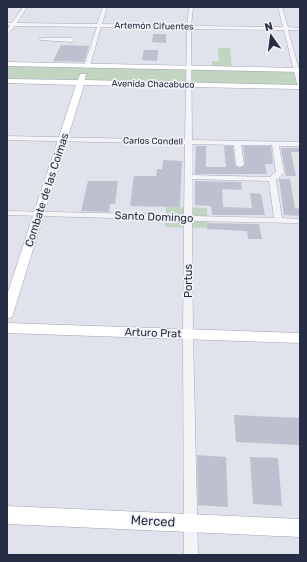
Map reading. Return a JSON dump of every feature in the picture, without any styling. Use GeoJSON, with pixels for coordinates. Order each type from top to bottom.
{"type":"FeatureCollection","features":[{"type":"Feature","properties":{"kind":"main road","name":"Avenida Chacabuco"},"geometry":{"type":"LineString","coordinates":[[7,64],[298,70]]}},
{"type":"Feature","properties":{"kind":"main road","name":"Combate de las Coimas"},"geometry":{"type":"LineString","coordinates":[[7,314],[86,66]]}},
{"type":"Feature","properties":{"kind":"main road","name":"Avenida Chacabuco"},"geometry":{"type":"LineString","coordinates":[[7,81],[189,85],[300,85]]}},
{"type":"Feature","properties":{"kind":"main road","name":"Arturo Prat"},"geometry":{"type":"LineString","coordinates":[[7,328],[300,338]]}},
{"type":"Feature","properties":{"kind":"main road","name":"Merced"},"geometry":{"type":"LineString","coordinates":[[7,515],[300,528]]}},
{"type":"Feature","properties":{"kind":"street"},"geometry":{"type":"LineString","coordinates":[[7,34],[25,7]]}},
{"type":"Feature","properties":{"kind":"street"},"geometry":{"type":"LineString","coordinates":[[62,7],[72,7]]}},
{"type":"Feature","properties":{"kind":"street"},"geometry":{"type":"LineString","coordinates":[[86,66],[105,7]]}},
{"type":"Feature","properties":{"kind":"street","name":"Portus"},"geometry":{"type":"LineString","coordinates":[[191,7],[189,26],[188,142],[188,334],[191,555]]}},
{"type":"Feature","properties":{"kind":"street"},"geometry":{"type":"LineString","coordinates":[[280,7],[285,29],[298,70],[300,85]]}},
{"type":"Feature","properties":{"kind":"street","name":"Artemón Cifuentes"},"geometry":{"type":"LineString","coordinates":[[7,24],[62,32],[98,26],[189,26],[300,29]]}},
{"type":"Feature","properties":{"kind":"street"},"geometry":{"type":"LineString","coordinates":[[42,39],[62,32],[72,40]]}},
{"type":"Feature","properties":{"kind":"street","name":"Carlos Condell"},"geometry":{"type":"LineString","coordinates":[[7,138],[300,144]]}},
{"type":"Feature","properties":{"kind":"street"},"geometry":{"type":"LineString","coordinates":[[237,142],[240,165]]}},
{"type":"Feature","properties":{"kind":"street"},"geometry":{"type":"LineString","coordinates":[[188,177],[272,179],[280,174],[275,143]]}},
{"type":"Feature","properties":{"kind":"street"},"geometry":{"type":"LineString","coordinates":[[272,179],[278,220]]}},
{"type":"Feature","properties":{"kind":"street","name":"Santo Domingo"},"geometry":{"type":"LineString","coordinates":[[7,213],[300,221]]}},
{"type":"Feature","properties":{"kind":"green space"},"geometry":{"type":"Polygon","coordinates":[[[218,48],[230,48],[232,68],[212,67],[212,61],[219,61],[218,48]]]}},
{"type":"Feature","properties":{"kind":"green space"},"geometry":{"type":"Polygon","coordinates":[[[7,66],[300,71],[300,85],[7,79],[7,66]]]}},
{"type":"Feature","properties":{"kind":"green space"},"geometry":{"type":"Polygon","coordinates":[[[166,207],[207,208],[207,228],[165,227],[166,207]]]}},
{"type":"Feature","properties":{"kind":"building"},"geometry":{"type":"Polygon","coordinates":[[[153,34],[166,34],[166,43],[152,42],[153,34]]]}},
{"type":"Feature","properties":{"kind":"building"},"geometry":{"type":"Polygon","coordinates":[[[61,45],[89,46],[84,62],[53,61],[61,45]]]}},
{"type":"Feature","properties":{"kind":"building"},"geometry":{"type":"Polygon","coordinates":[[[144,50],[158,50],[157,61],[142,60],[144,50]]]}},
{"type":"Feature","properties":{"kind":"building"},"geometry":{"type":"Polygon","coordinates":[[[196,146],[206,146],[206,167],[226,167],[224,146],[233,146],[235,165],[239,168],[245,165],[243,146],[271,146],[273,164],[265,164],[267,174],[195,174],[196,146]]]}},
{"type":"Feature","properties":{"kind":"building"},"geometry":{"type":"Polygon","coordinates":[[[281,148],[300,148],[300,152],[291,152],[296,176],[286,176],[281,148]]]}},
{"type":"Feature","properties":{"kind":"building"},"geometry":{"type":"Polygon","coordinates":[[[163,160],[182,161],[180,207],[130,206],[134,176],[156,176],[157,169],[162,169],[163,160]]]}},
{"type":"Feature","properties":{"kind":"building"},"geometry":{"type":"Polygon","coordinates":[[[279,179],[290,179],[295,208],[300,209],[300,216],[284,215],[279,179]]]}},
{"type":"Feature","properties":{"kind":"building"},"geometry":{"type":"Polygon","coordinates":[[[88,181],[118,181],[115,204],[110,204],[109,212],[81,211],[88,181]]]}},
{"type":"Feature","properties":{"kind":"building"},"geometry":{"type":"Polygon","coordinates":[[[195,181],[241,182],[242,190],[222,189],[223,207],[252,208],[250,193],[261,194],[265,215],[212,215],[211,206],[195,205],[195,181]]]}},
{"type":"Feature","properties":{"kind":"building"},"geometry":{"type":"Polygon","coordinates":[[[207,223],[259,224],[262,239],[248,239],[247,231],[207,229],[207,223]]]}},
{"type":"Feature","properties":{"kind":"building"},"geometry":{"type":"Polygon","coordinates":[[[234,415],[300,418],[300,445],[236,442],[234,415]]]}},
{"type":"Feature","properties":{"kind":"building"},"geometry":{"type":"Polygon","coordinates":[[[197,455],[226,457],[228,507],[198,505],[197,455]]]}},
{"type":"Feature","properties":{"kind":"building"},"geometry":{"type":"Polygon","coordinates":[[[250,457],[278,458],[282,506],[253,504],[250,457]]]}}]}
